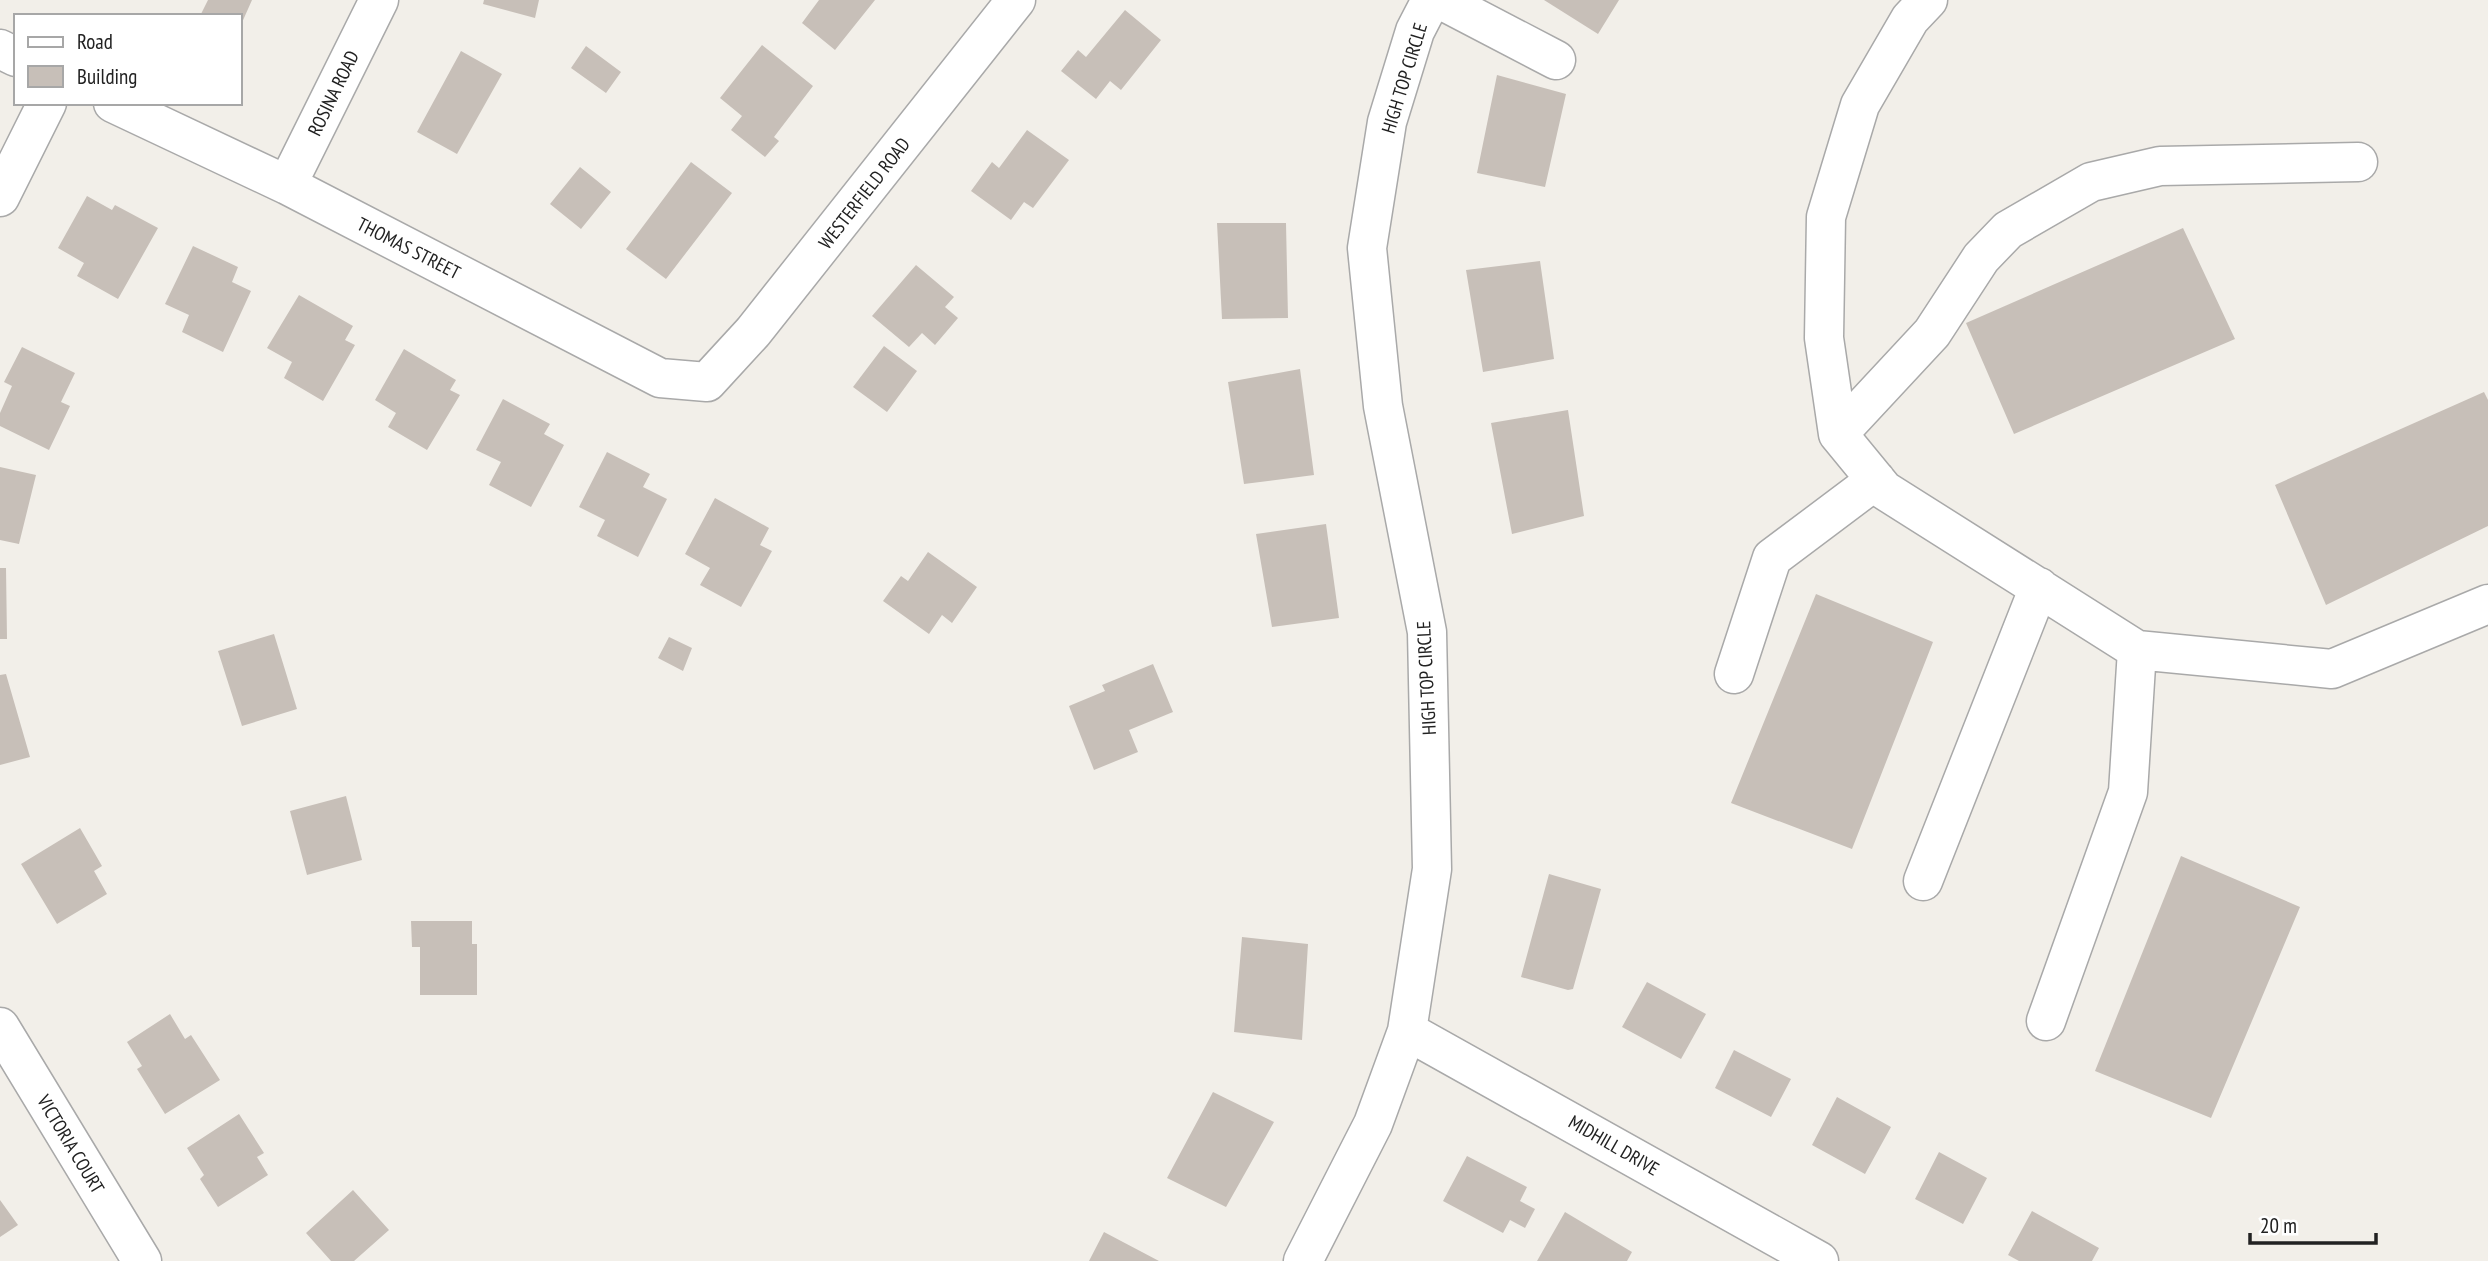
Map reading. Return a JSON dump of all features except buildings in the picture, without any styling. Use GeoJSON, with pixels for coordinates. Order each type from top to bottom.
{"type":"FeatureCollection","features":[{"type":"Feature","properties":{"kind":"street","name":"ROSINA ROAD"},"geometry":{"type":"LineString","coordinates":[[287,185],[379,0]]}},
{"type":"Feature","properties":{"kind":"street","name":"WESTERFIELD ROAD"},"geometry":{"type":"LineString","coordinates":[[707,382],[753,332],[1016,0]]}},
{"type":"Feature","properties":{"kind":"street","name":"HIGH TOP CIRCLE"},"geometry":{"type":"LineString","coordinates":[[1303,1261],[1373,1124],[1407,1031],[1432,869],[1427,632],[1383,405],[1367,248],[1387,122],[1415,31],[1431,0]]}},
{"type":"Feature","properties":{"kind":"street"},"geometry":{"type":"LineString","coordinates":[[1441,0],[1556,60]]}},
{"type":"Feature","properties":{"kind":"street"},"geometry":{"type":"LineString","coordinates":[[1928,0],[1910,19],[1860,105],[1826,217],[1824,338],[1838,434],[1884,490],[2137,650],[2332,669],[2488,604]]}},
{"type":"Feature","properties":{"kind":"street"},"geometry":{"type":"LineString","coordinates":[[0,197],[46,105]]}},
{"type":"Feature","properties":{"kind":"street","name":"THOMAS STREET"},"geometry":{"type":"LineString","coordinates":[[117,105],[287,185],[660,378],[707,382]]}},
{"type":"Feature","properties":{"kind":"street"},"geometry":{"type":"LineString","coordinates":[[1838,434],[1932,332],[1981,258],[2008,230],[2091,183],[2160,166],[2358,162]]}},
{"type":"Feature","properties":{"kind":"street"},"geometry":{"type":"LineString","coordinates":[[1734,674],[1772,558],[1876,481]]}},
{"type":"Feature","properties":{"kind":"street"},"geometry":{"type":"LineString","coordinates":[[1923,881],[2039,587]]}},
{"type":"Feature","properties":{"kind":"street"},"geometry":{"type":"LineString","coordinates":[[2046,1021],[2128,792],[2137,650]]}},
{"type":"Feature","properties":{"kind":"street","name":"VICTORIA COURT"},"geometry":{"type":"LineString","coordinates":[[0,1027],[142,1261]]}},
{"type":"Feature","properties":{"kind":"street","name":"MIDHILL DRIVE"},"geometry":{"type":"LineString","coordinates":[[1407,1031],[1504,1082],[1819,1261]]}}]}
